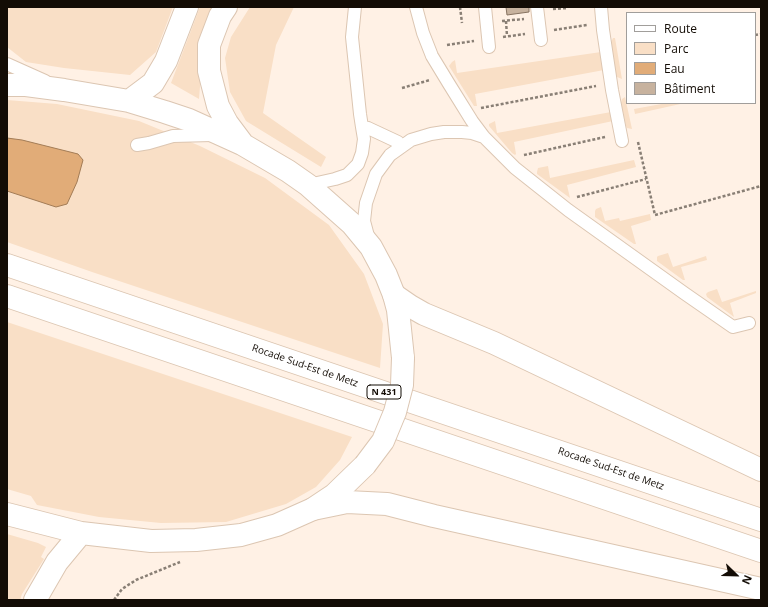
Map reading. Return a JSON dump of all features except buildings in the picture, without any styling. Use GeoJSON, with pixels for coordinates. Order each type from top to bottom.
{"type":"FeatureCollection","features":[{"type":"Feature","properties":{"kind":"main road"},"geometry":{"type":"LineString","coordinates":[[130,101],[153,83],[166,61],[187,7]]}},
{"type":"Feature","properties":{"kind":"main road"},"geometry":{"type":"LineString","coordinates":[[226,7],[220,16],[209,45],[208,71],[218,106],[227,123],[242,144]]}},
{"type":"Feature","properties":{"kind":"main road"},"geometry":{"type":"LineString","coordinates":[[7,85],[26,85],[130,101],[189,120],[221,134],[242,144],[288,171],[308,185],[352,224],[371,247],[386,275],[394,295],[398,310],[403,358],[402,385],[395,412],[383,441],[365,465],[334,495],[313,509],[277,525],[234,536],[196,540],[151,541],[81,533],[7,514]]}},
{"type":"Feature","properties":{"kind":"main road","name":"Rocade Sud-Est de Metz"},"geometry":{"type":"LineString","coordinates":[[7,265],[761,520]]}},
{"type":"Feature","properties":{"kind":"main road"},"geometry":{"type":"LineString","coordinates":[[394,295],[424,314],[494,343],[761,470]]}},
{"type":"Feature","properties":{"kind":"main road"},"geometry":{"type":"LineString","coordinates":[[7,296],[761,551]]}},
{"type":"Feature","properties":{"kind":"main road"},"geometry":{"type":"LineString","coordinates":[[313,509],[347,502],[387,504],[442,518],[761,589]]}},
{"type":"Feature","properties":{"kind":"main road"},"geometry":{"type":"LineString","coordinates":[[35,600],[57,562],[81,533]]}},
{"type":"Feature","properties":{"kind":"lane"},"geometry":{"type":"LineString","coordinates":[[308,185],[347,175],[358,164],[362,153],[364,139],[352,37],[355,7]]}},
{"type":"Feature","properties":{"kind":"lane"},"geometry":{"type":"LineString","coordinates":[[416,7],[423,33],[432,56],[472,121],[484,137],[515,168],[568,210],[734,327],[749,323]]}},
{"type":"Feature","properties":{"kind":"lane"},"geometry":{"type":"LineString","coordinates":[[485,7],[489,47]]}},
{"type":"Feature","properties":{"kind":"lane"},"geometry":{"type":"LineString","coordinates":[[601,7],[611,83],[622,137]]}},
{"type":"Feature","properties":{"kind":"lane"},"geometry":{"type":"LineString","coordinates":[[538,9],[541,40]]}},
{"type":"Feature","properties":{"kind":"lane"},"geometry":{"type":"LineString","coordinates":[[7,64],[64,90]]}},
{"type":"Feature","properties":{"kind":"lane"},"geometry":{"type":"LineString","coordinates":[[362,127],[368,128],[398,142],[401,146]]}},
{"type":"Feature","properties":{"kind":"lane"},"geometry":{"type":"LineString","coordinates":[[371,247],[364,221],[366,203],[376,174],[390,155],[411,140],[431,134],[444,132],[472,133],[484,137]]}},
{"type":"Feature","properties":{"kind":"lane"},"geometry":{"type":"LineString","coordinates":[[137,145],[173,136],[221,134]]}},
{"type":"Feature","properties":{"kind":"path"},"geometry":{"type":"LineString","coordinates":[[460,7],[462,23]]}},
{"type":"Feature","properties":{"kind":"path"},"geometry":{"type":"LineString","coordinates":[[501,14],[502,22],[533,18],[533,14],[538,9]]}},
{"type":"Feature","properties":{"kind":"path"},"geometry":{"type":"LineString","coordinates":[[506,21],[507,36]]}},
{"type":"Feature","properties":{"kind":"path"},"geometry":{"type":"LineString","coordinates":[[402,88],[433,80],[444,75]]}},
{"type":"Feature","properties":{"kind":"path"},"geometry":{"type":"LineString","coordinates":[[477,109],[611,83]]}},
{"type":"Feature","properties":{"kind":"path"},"geometry":{"type":"LineString","coordinates":[[520,156],[622,137],[635,130],[655,216],[761,186]]}},
{"type":"Feature","properties":{"kind":"path"},"geometry":{"type":"LineString","coordinates":[[573,198],[646,180]]}},
{"type":"Feature","properties":{"kind":"path"},"geometry":{"type":"LineString","coordinates":[[114,600],[122,589],[136,580],[185,559]]}},
{"type":"Feature","properties":{"kind":"green space"},"geometry":{"type":"Polygon","coordinates":[[[7,7],[173,7],[156,52],[130,75],[64,68],[26,62],[7,47],[7,7]]]}},
{"type":"Feature","properties":{"kind":"green space"},"geometry":{"type":"Polygon","coordinates":[[[200,7],[216,7],[205,24],[199,99],[171,83],[200,7]]]}},
{"type":"Feature","properties":{"kind":"green space"},"geometry":{"type":"Polygon","coordinates":[[[250,7],[294,7],[276,45],[263,113],[326,157],[321,167],[246,121],[230,92],[225,58],[231,37],[250,7]]]}},
{"type":"Feature","properties":{"kind":"green space"},"geometry":{"type":"Polygon","coordinates":[[[613,38],[615,38],[622,79],[617,77],[615,74],[611,42],[613,38]]]}},
{"type":"Feature","properties":{"kind":"green space"},"geometry":{"type":"Polygon","coordinates":[[[601,52],[604,70],[475,94],[477,106],[474,106],[449,66],[455,60],[457,73],[601,52]]]}},
{"type":"Feature","properties":{"kind":"green space"},"geometry":{"type":"Polygon","coordinates":[[[625,97],[632,129],[627,128],[626,126],[621,103],[622,99],[625,97]]]}},
{"type":"Feature","properties":{"kind":"green space"},"geometry":{"type":"Polygon","coordinates":[[[7,100],[57,104],[139,121],[200,146],[265,178],[329,225],[364,274],[383,324],[380,368],[92,272],[7,242],[7,100]]]}},
{"type":"Feature","properties":{"kind":"green space"},"geometry":{"type":"Polygon","coordinates":[[[662,104],[680,104],[635,114],[634,109],[662,104]]]}},
{"type":"Feature","properties":{"kind":"green space"},"geometry":{"type":"Polygon","coordinates":[[[611,112],[613,121],[514,142],[515,155],[489,126],[489,124],[495,121],[497,133],[611,112]]]}},
{"type":"Feature","properties":{"kind":"green space"},"geometry":{"type":"Polygon","coordinates":[[[634,160],[636,167],[567,185],[570,198],[537,174],[538,168],[548,166],[550,178],[634,160]]]}},
{"type":"Feature","properties":{"kind":"green space"},"geometry":{"type":"Polygon","coordinates":[[[601,207],[605,221],[619,218],[620,221],[650,214],[651,220],[631,226],[636,244],[634,244],[595,217],[596,209],[601,207]]]}},
{"type":"Feature","properties":{"kind":"green space"},"geometry":{"type":"Polygon","coordinates":[[[668,253],[673,267],[706,256],[707,260],[681,267],[685,280],[683,280],[657,261],[658,256],[668,253]]]}},
{"type":"Feature","properties":{"kind":"green space"},"geometry":{"type":"Polygon","coordinates":[[[717,289],[722,302],[756,291],[756,293],[730,303],[734,317],[707,297],[706,294],[708,292],[717,289]]]}},
{"type":"Feature","properties":{"kind":"green space"},"geometry":{"type":"Polygon","coordinates":[[[7,322],[352,437],[340,460],[316,487],[286,504],[226,522],[161,523],[99,517],[37,505],[31,496],[7,489],[7,322]]]}},
{"type":"Feature","properties":{"kind":"green space"},"geometry":{"type":"Polygon","coordinates":[[[7,534],[38,543],[46,547],[41,557],[44,559],[22,594],[20,600],[7,600],[7,534]]]}},
{"type":"Feature","properties":{"kind":"water"},"geometry":{"type":"Polygon","coordinates":[[[7,138],[22,140],[78,154],[83,160],[77,182],[67,204],[56,207],[7,191],[7,138]]]}}]}
